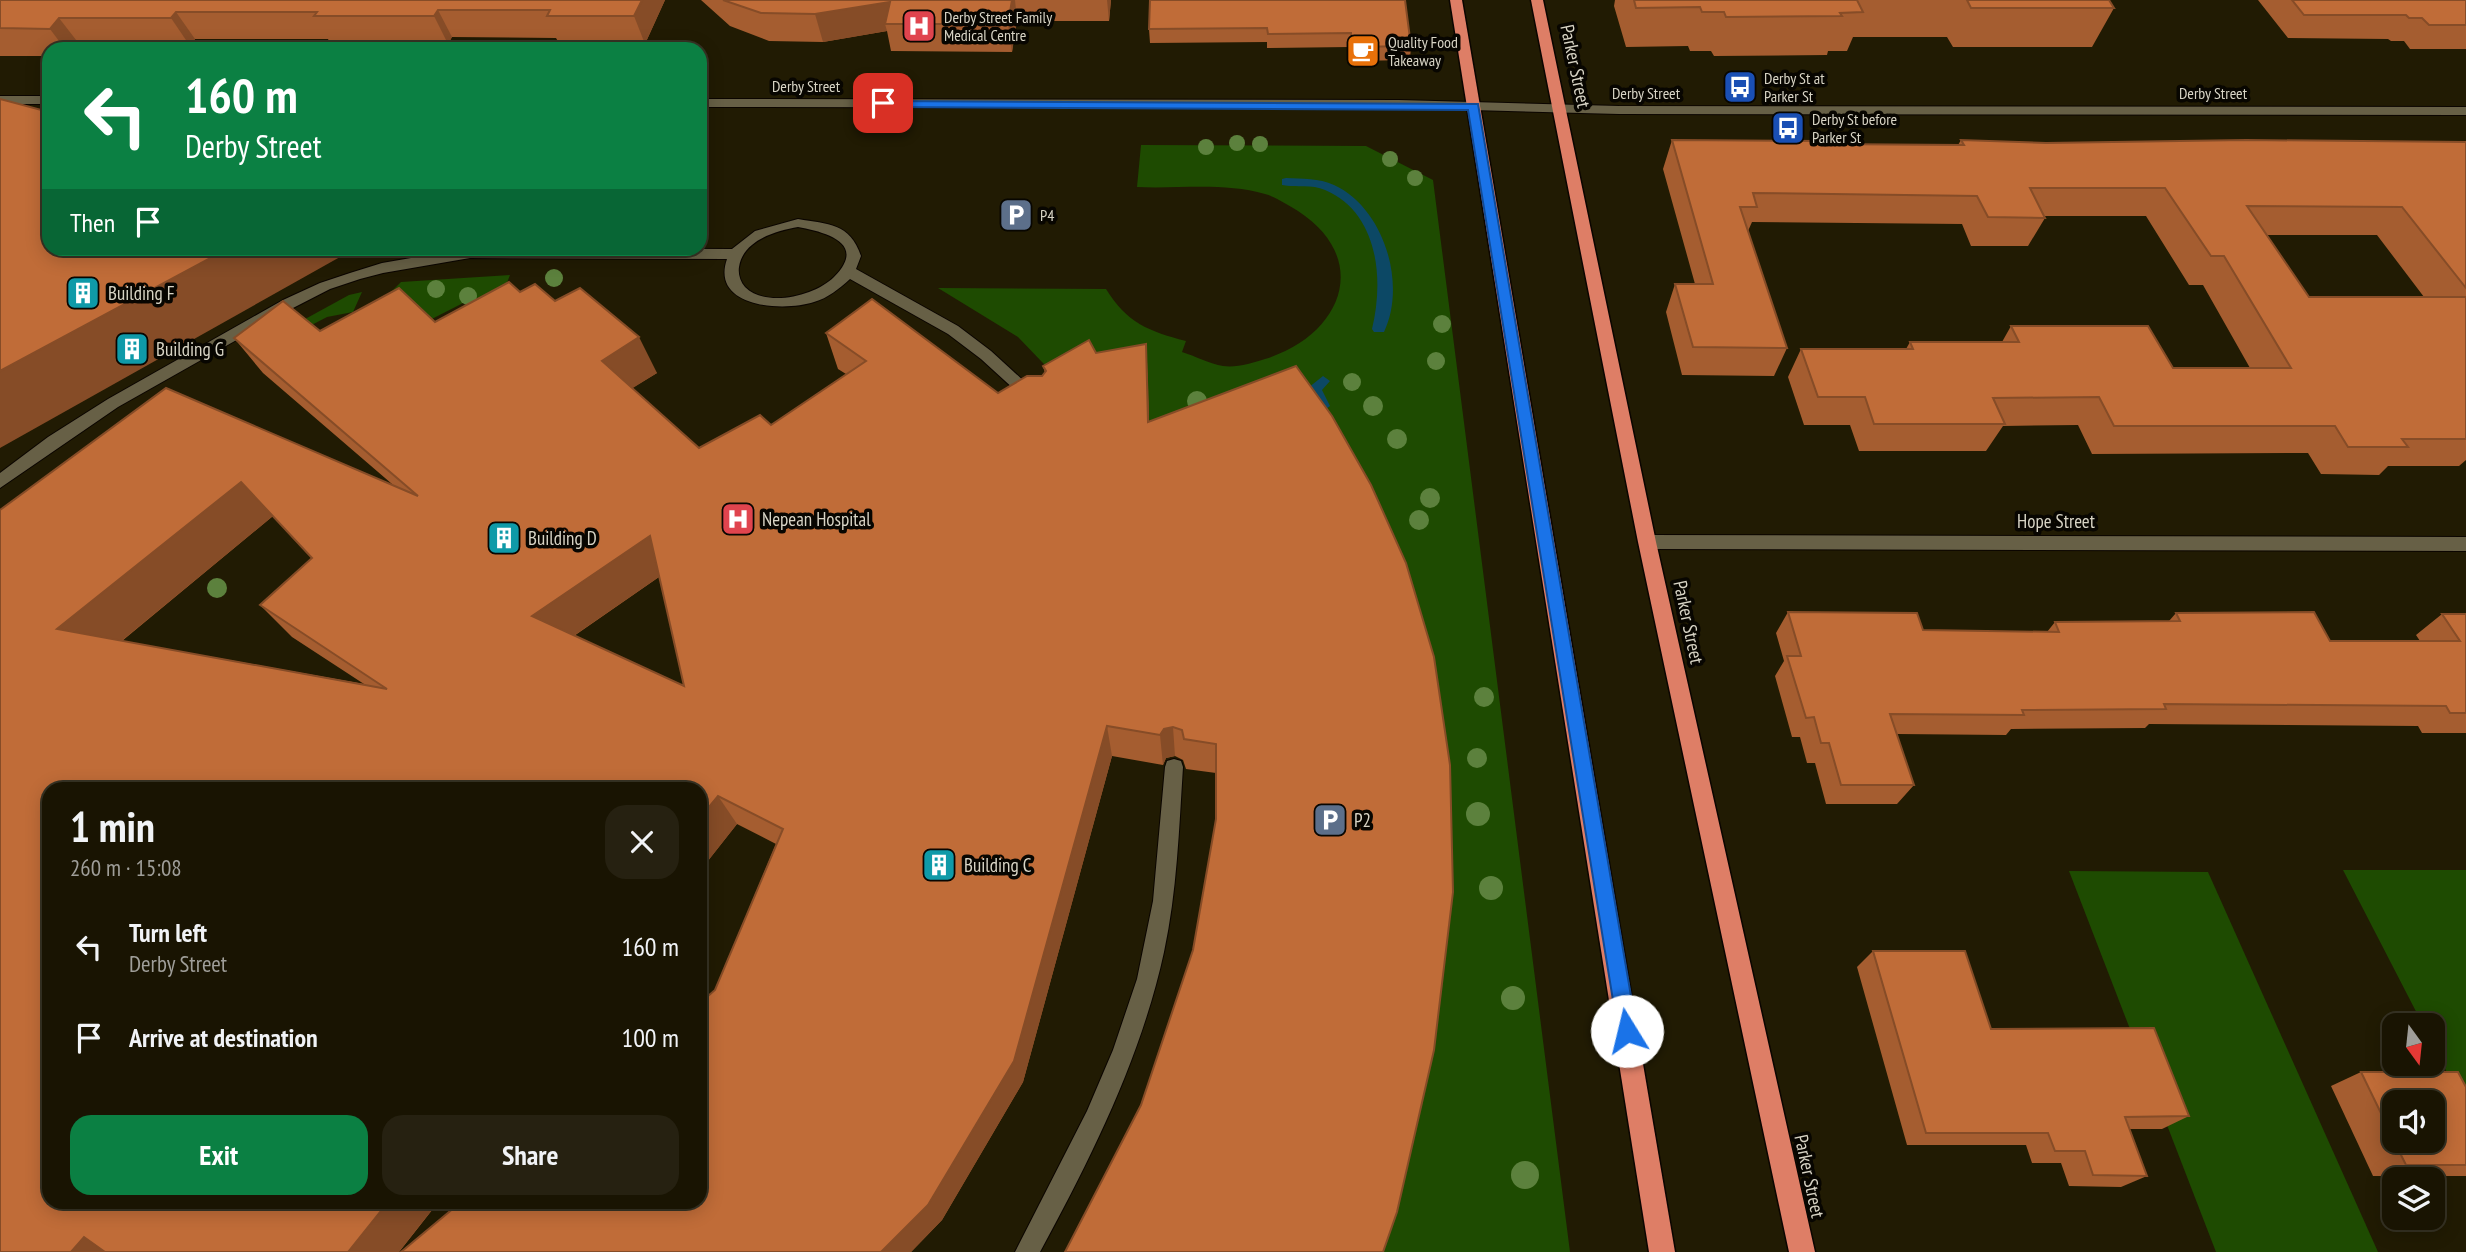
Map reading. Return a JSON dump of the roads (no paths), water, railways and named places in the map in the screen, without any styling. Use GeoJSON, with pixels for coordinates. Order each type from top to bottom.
{"type":"FeatureCollection","features":[{"type":"Feature","properties":{"kind":"highway"},"geometry":{"type":"LineString","coordinates":[[1457,0],[1545,539],[1588,783],[1662,1252]]}},
{"type":"Feature","properties":{"kind":"highway","name":"Parker Street"},"geometry":{"type":"LineString","coordinates":[[1537,0],[1647,542],[1802,1252]]}},
{"type":"Feature","properties":{"kind":"street"},"geometry":{"type":"LineString","coordinates":[[0,100],[42,100]]}},
{"type":"Feature","properties":{"kind":"street","name":"Derby Street"},"geometry":{"type":"LineString","coordinates":[[707,103],[1474,106],[1560,109],[2466,111]]}},
{"type":"Feature","properties":{"kind":"street"},"geometry":{"type":"LineString","coordinates":[[817,224],[832,228],[845,236],[852,247],[854,259],[849,272],[838,284],[805,301],[766,303],[750,298],[738,289],[731,278],[731,266],[736,254],[747,242],[779,226],[817,224]]}},
{"type":"Feature","properties":{"kind":"street"},"geometry":{"type":"LineString","coordinates":[[707,254],[736,254]]}},
{"type":"Feature","properties":{"kind":"street"},"geometry":{"type":"LineString","coordinates":[[0,482],[54,441],[113,403],[312,292],[382,268],[445,256]]}},
{"type":"Feature","properties":{"kind":"street"},"geometry":{"type":"LineString","coordinates":[[849,272],[953,330],[986,355],[1041,406]]}},
{"type":"Feature","properties":{"kind":"street","name":"Hope Street"},"geometry":{"type":"LineString","coordinates":[[1647,542],[2466,544]]}},
{"type":"Feature","properties":{"kind":"street"},"geometry":{"type":"LineString","coordinates":[[1027,1252],[1060,1193],[1104,1103],[1147,977],[1166,872],[1174,767]]}},
{"type":"Feature","properties":{"kind":"waterway"},"geometry":{"type":"LineString","coordinates":[[1286,182],[1313,183],[1329,187],[1356,206],[1366,220],[1374,235],[1384,269],[1385,302],[1379,329]]}},
{"type":"Feature","properties":{"kind":"waterway"},"geometry":{"type":"LineString","coordinates":[[1323,381],[1315,388],[1323,406]]}},
{"type":"Feature","properties":{"kind":"place","name":"Derby Street Family Medical Centre"},"geometry":{"type":"Point","coordinates":[919,26]}},
{"type":"Feature","properties":{"kind":"place","name":"Quality Food Takeaway"},"geometry":{"type":"Point","coordinates":[1363,51]}},
{"type":"Feature","properties":{"kind":"place","name":"Derby St at Parker St"},"geometry":{"type":"Point","coordinates":[1740,87]}},
{"type":"Feature","properties":{"kind":"place","name":"Derby St before Parker St"},"geometry":{"type":"Point","coordinates":[1788,128]}},
{"type":"Feature","properties":{"kind":"place","name":"P4"},"geometry":{"type":"Point","coordinates":[1016,215]}},
{"type":"Feature","properties":{"kind":"place","name":"Building F"},"geometry":{"type":"Point","coordinates":[83,293]}},
{"type":"Feature","properties":{"kind":"place","name":"Building G"},"geometry":{"type":"Point","coordinates":[132,349]}},
{"type":"Feature","properties":{"kind":"place","name":"Nepean Hospital"},"geometry":{"type":"Point","coordinates":[738,519]}},
{"type":"Feature","properties":{"kind":"place","name":"Building D"},"geometry":{"type":"Point","coordinates":[504,538]}},
{"type":"Feature","properties":{"kind":"place","name":"P2"},"geometry":{"type":"Point","coordinates":[1330,820]}},
{"type":"Feature","properties":{"kind":"place","name":"Building C"},"geometry":{"type":"Point","coordinates":[939,865]}}]}
